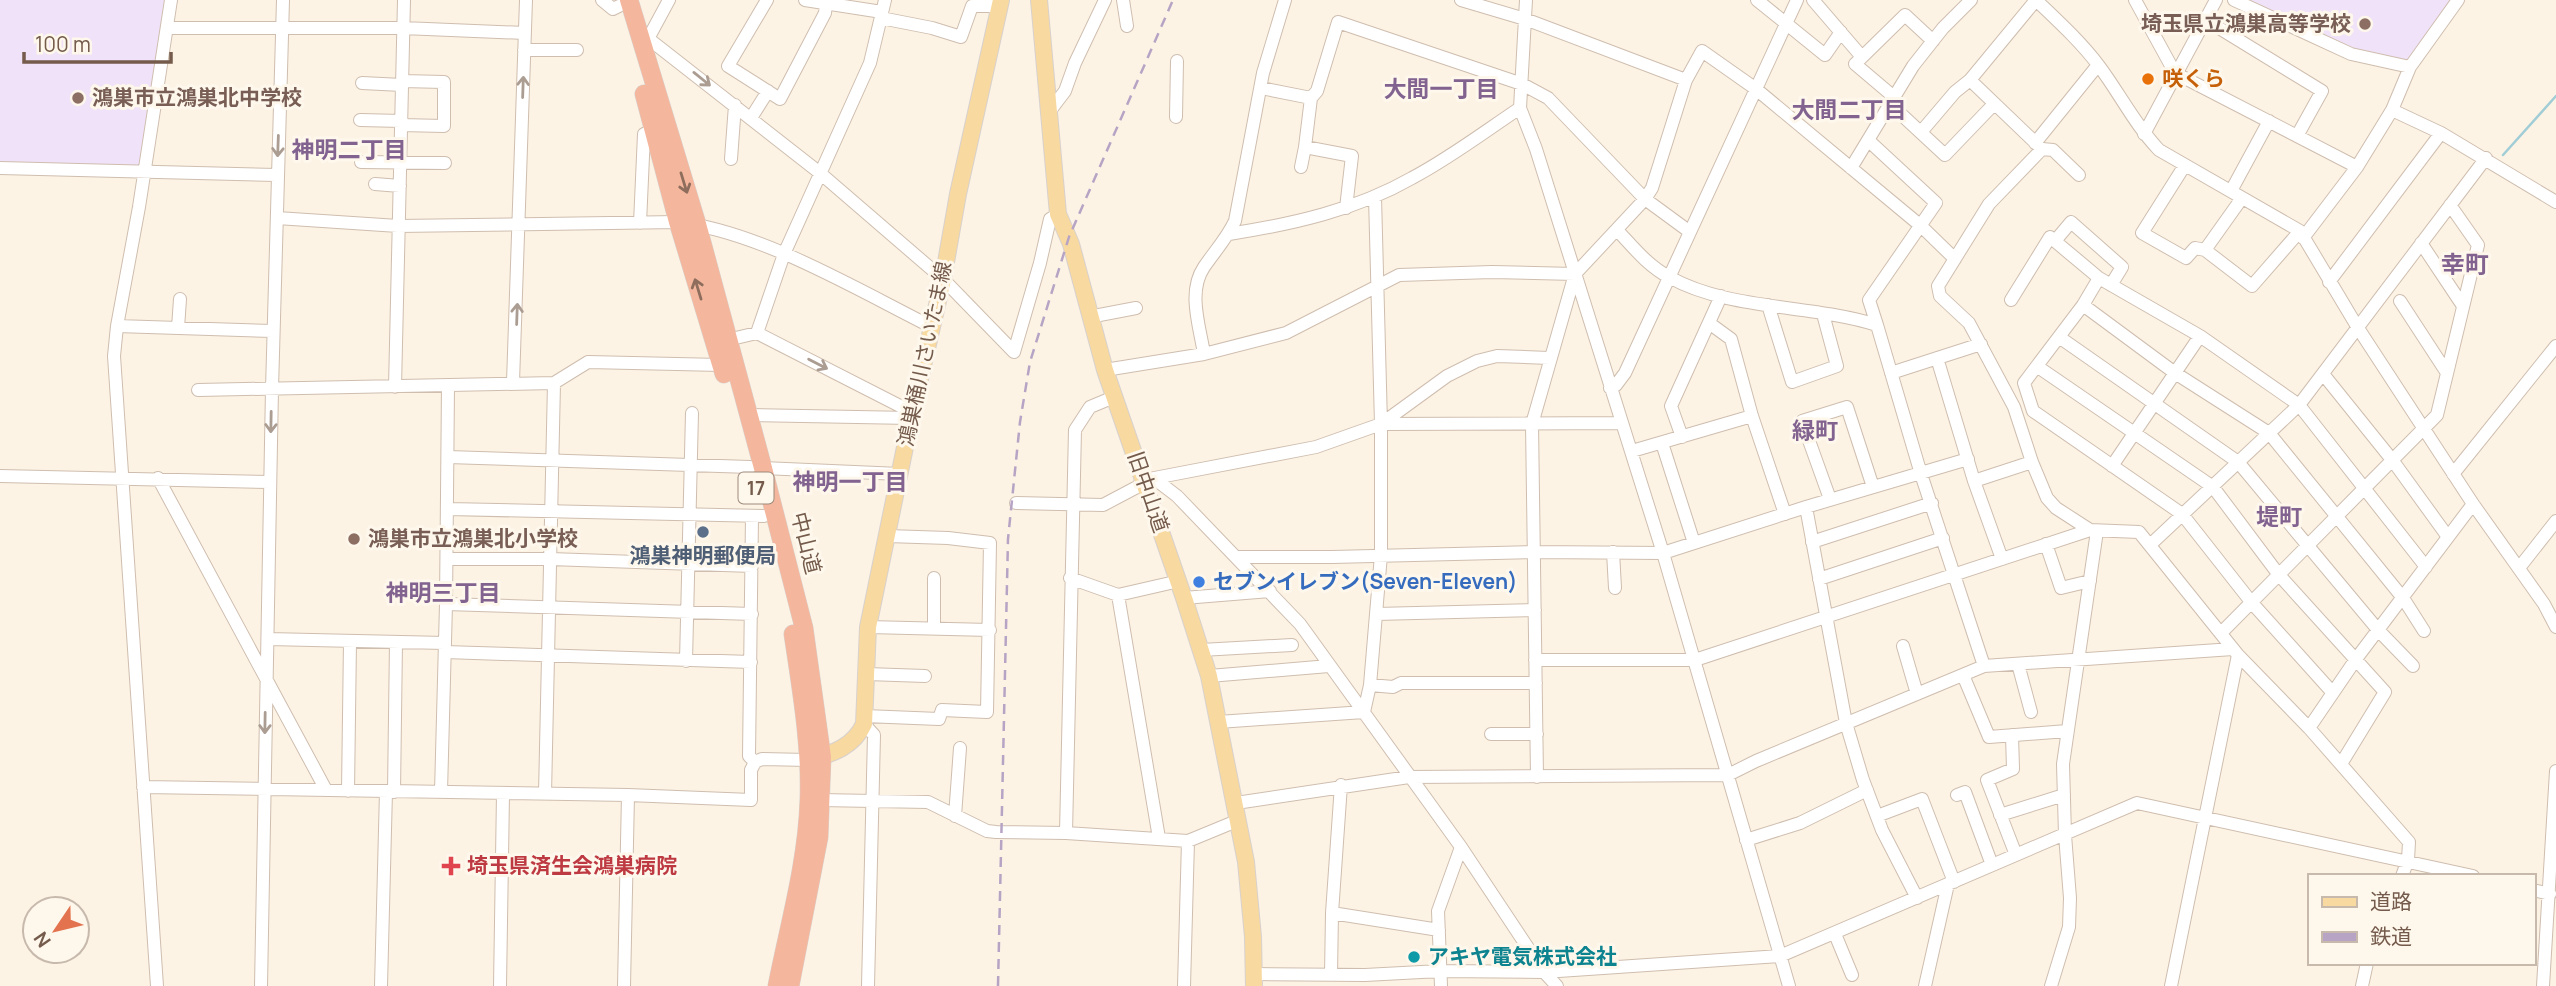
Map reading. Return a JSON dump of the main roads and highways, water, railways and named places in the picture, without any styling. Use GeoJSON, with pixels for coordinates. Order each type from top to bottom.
{"type":"FeatureCollection","features":[{"type":"Feature","properties":{"kind":"highway","name":"中山道"},"geometry":{"type":"LineString","coordinates":[[622,2],[643,33],[747,415],[757,468],[758,516],[783,587],[815,758],[802,860],[777,986]]}},
{"type":"Feature","properties":{"kind":"highway","name":"中山道"},"geometry":{"type":"LineString","coordinates":[[622,2],[678,222],[721,365],[757,468],[804,628],[820,800],[819,837],[813,880],[790,986]]}},
{"type":"Feature","properties":{"kind":"main road","name":"旧中山道"},"geometry":{"type":"LineString","coordinates":[[1040,0],[1058,214],[1071,244],[1089,317],[1114,397],[1150,480],[1209,676],[1239,820],[1250,895],[1254,980]]}},
{"type":"Feature","properties":{"kind":"main road","name":"鴻巣桶川さいたま線"},"geometry":{"type":"LineString","coordinates":[[815,758],[845,747],[865,720],[868,627],[1000,3]]}},
{"type":"Feature","properties":{"kind":"waterway"},"geometry":{"type":"LineString","coordinates":[[2503,155],[2556,96]]}},
{"type":"Feature","properties":{"kind":"railway"},"geometry":{"type":"LineString","coordinates":[[998,986],[1008,539],[1020,422],[1030,362],[1069,237],[1173,0]]}},
{"type":"Feature","properties":{"kind":"place","name":"埼玉県立鴻巣高等学校"},"geometry":{"type":"Point","coordinates":[2365,24]}},
{"type":"Feature","properties":{"kind":"place","name":"咲くら"},"geometry":{"type":"Point","coordinates":[2148,79]}},
{"type":"Feature","properties":{"kind":"place","name":"鴻巣市立鴻巣北中学校"},"geometry":{"type":"Point","coordinates":[78,98]}},
{"type":"Feature","properties":{"kind":"place","name":"鴻巣神明郵便局"},"geometry":{"type":"Point","coordinates":[703,532]}},
{"type":"Feature","properties":{"kind":"place","name":"鴻巣市立鴻巣北小学校"},"geometry":{"type":"Point","coordinates":[354,539]}},
{"type":"Feature","properties":{"kind":"place","name":"セブンイレブン(Seven-Eleven)"},"geometry":{"type":"Point","coordinates":[1199,582]}},
{"type":"Feature","properties":{"kind":"place","name":"埼玉県済生会鴻巣病院"},"geometry":{"type":"Point","coordinates":[451,866]}},
{"type":"Feature","properties":{"kind":"place","name":"アキヤ電気株式会社"},"geometry":{"type":"Point","coordinates":[1414,957]}},
{"type":"Feature","properties":{"kind":"district","name":"大間一丁目"},"geometry":{"type":"Point","coordinates":[1441,89]}},
{"type":"Feature","properties":{"kind":"district","name":"大間二丁目"},"geometry":{"type":"Point","coordinates":[1849,110]}},
{"type":"Feature","properties":{"kind":"district","name":"神明二丁目"},"geometry":{"type":"Point","coordinates":[349,150]}},
{"type":"Feature","properties":{"kind":"district","name":"幸町"},"geometry":{"type":"Point","coordinates":[2465,265]}},
{"type":"Feature","properties":{"kind":"district","name":"緑町"},"geometry":{"type":"Point","coordinates":[1815,431]}},
{"type":"Feature","properties":{"kind":"district","name":"神明一丁目"},"geometry":{"type":"Point","coordinates":[850,482]}},
{"type":"Feature","properties":{"kind":"district","name":"堤町"},"geometry":{"type":"Point","coordinates":[2279,517]}},
{"type":"Feature","properties":{"kind":"district","name":"神明三丁目"},"geometry":{"type":"Point","coordinates":[443,593]}}]}
